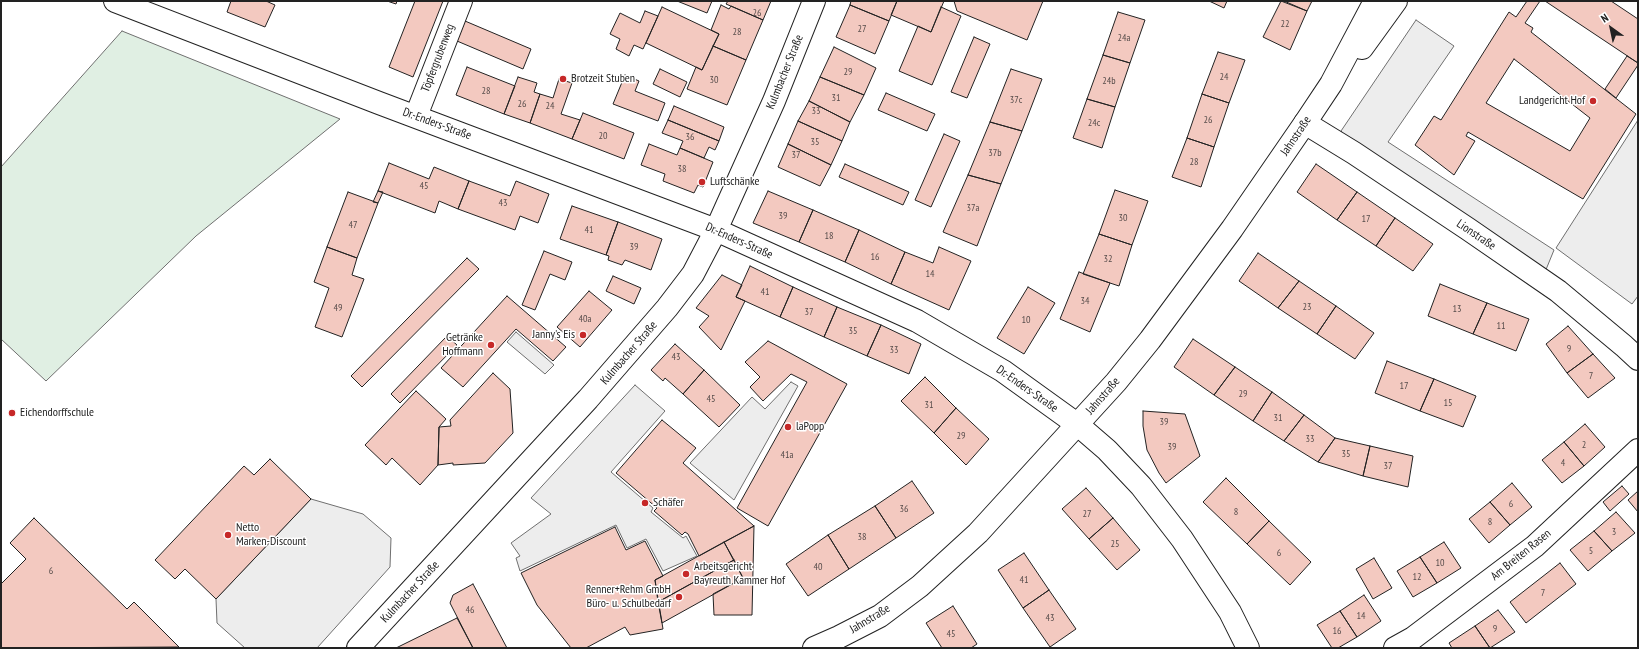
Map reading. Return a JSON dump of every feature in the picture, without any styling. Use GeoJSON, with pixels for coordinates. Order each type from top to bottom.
{"type":"FeatureCollection","features":[{"type":"Feature","properties":{"kind":"main road","name":"Dr.-Enders-Straße"},"geometry":{"type":"LineString","coordinates":[[115,1],[716,230],[917,321],[1003,371],[1078,425],[1107,450],[1141,486],[1206,572],[1230,612],[1248,648]]}},
{"type":"Feature","properties":{"kind":"main road","name":"Töpfergrubenweg"},"geometry":{"type":"LineString","coordinates":[[416,116],[461,1]]}},
{"type":"Feature","properties":{"kind":"main road","name":"Kulmbacher Straße"},"geometry":{"type":"LineString","coordinates":[[358,648],[588,399],[662,314],[693,274],[716,230],[774,101],[814,1]]}},
{"type":"Feature","properties":{"kind":"main road","name":"Jahnstraße"},"geometry":{"type":"LineString","coordinates":[[814,648],[880,616],[920,586],[978,533],[1018,487],[1078,425],[1116,382],[1154,334],[1232,229],[1305,123],[1331,84],[1375,1]]}},
{"type":"Feature","properties":{"kind":"main road","name":"Jahnstraße"},"geometry":{"type":"LineString","coordinates":[[1331,84],[1370,38],[1396,1]]}},
{"type":"Feature","properties":{"kind":"main road","name":"Lionstraße"},"geometry":{"type":"LineString","coordinates":[[1305,123],[1354,153],[1558,291],[1638,359]]}},
{"type":"Feature","properties":{"kind":"main road","name":"Am Breiten Rasen"},"geometry":{"type":"LineString","coordinates":[[1395,648],[1412,638],[1535,546],[1638,450]]}},
{"type":"Feature","properties":{"kind":"green space"},"geometry":{"type":"Polygon","coordinates":[[[122,31],[340,119],[196,236],[46,381],[1,339],[1,167],[122,31]]]}},
{"type":"Feature","properties":{"kind":"shaded area"},"geometry":{"type":"Polygon","coordinates":[[[1416,20],[1454,46],[1388,142],[1554,250],[1545,272],[1348,140],[1341,131],[1416,20]]]}},
{"type":"Feature","properties":{"kind":"shaded area"},"geometry":{"type":"Polygon","coordinates":[[[1638,120],[1638,296],[1632,304],[1556,248],[1638,120]]]}},
{"type":"Feature","properties":{"kind":"shaded area"},"geometry":{"type":"Polygon","coordinates":[[[516,332],[554,365],[545,374],[507,342],[516,332]]]}},
{"type":"Feature","properties":{"kind":"shaded area"},"geometry":{"type":"Polygon","coordinates":[[[791,382],[798,386],[734,500],[690,463],[752,397],[765,409],[791,382]]]}},
{"type":"Feature","properties":{"kind":"shaded area"},"geometry":{"type":"Polygon","coordinates":[[[635,385],[665,411],[611,472],[653,508],[651,512],[683,538],[686,536],[697,556],[663,571],[646,539],[627,548],[616,525],[520,571],[516,558],[520,556],[511,543],[551,514],[531,498],[635,385]]]}},
{"type":"Feature","properties":{"kind":"shaded area"},"geometry":{"type":"Polygon","coordinates":[[[311,499],[363,514],[391,538],[390,567],[317,648],[245,648],[217,623],[216,599],[311,499]]]}},
{"type":"Feature","properties":{"kind":"building"},"geometry":{"type":"Polygon","coordinates":[[[231,1],[266,1],[275,5],[265,27],[227,12],[231,1]]]}},
{"type":"Feature","properties":{"kind":"building"},"geometry":{"type":"Polygon","coordinates":[[[387,1],[397,1],[396,4],[387,1]]]}},
{"type":"Feature","properties":{"kind":"building"},"geometry":{"type":"Polygon","coordinates":[[[415,1],[443,1],[413,77],[389,67],[415,1]]]}},
{"type":"Feature","properties":{"kind":"building"},"geometry":{"type":"Polygon","coordinates":[[[677,1],[712,1],[707,13],[677,1]]]}},
{"type":"Feature","properties":{"kind":"building"},"geometry":{"type":"Polygon","coordinates":[[[728,1],[771,1],[763,20],[726,4],[728,1]]]}},
{"type":"Feature","properties":{"kind":"building"},"geometry":{"type":"Polygon","coordinates":[[[851,1],[897,1],[889,21],[850,5],[851,1]]]}},
{"type":"Feature","properties":{"kind":"building"},"geometry":{"type":"Polygon","coordinates":[[[897,1],[944,1],[931,32],[891,15],[897,1]]]}},
{"type":"Feature","properties":{"kind":"building"},"geometry":{"type":"Polygon","coordinates":[[[954,1],[1043,1],[1027,40],[957,11],[954,1]]]}},
{"type":"Feature","properties":{"kind":"building"},"geometry":{"type":"Polygon","coordinates":[[[1209,1],[1227,1],[1224,8],[1209,1]]]}},
{"type":"Feature","properties":{"kind":"building"},"geometry":{"type":"Polygon","coordinates":[[[1281,1],[1307,11],[1290,50],[1263,37],[1281,1]]]}},
{"type":"Feature","properties":{"kind":"building"},"geometry":{"type":"Polygon","coordinates":[[[1284,1],[1312,1],[1307,11],[1284,1]]]}},
{"type":"Feature","properties":{"kind":"building","name":"Landgericht Hof"},"geometry":{"type":"Polygon","coordinates":[[[1527,1],[1540,1],[1525,23],[1533,28],[1531,32],[1636,114],[1583,199],[1468,132],[1466,136],[1475,141],[1454,175],[1415,145],[1434,116],[1441,120],[1509,12],[1516,17],[1527,1]],[[1514,59],[1486,103],[1570,151],[1590,118],[1514,59]]]}},
{"type":"Feature","properties":{"kind":"building"},"geometry":{"type":"Polygon","coordinates":[[[1545,1],[1611,1],[1638,19],[1638,63],[1545,1]]]}},
{"type":"Feature","properties":{"kind":"building"},"geometry":{"type":"Polygon","coordinates":[[[721,5],[729,9],[731,6],[763,20],[746,60],[713,46],[719,34],[711,30],[721,5]]]}},
{"type":"Feature","properties":{"kind":"building"},"geometry":{"type":"Polygon","coordinates":[[[850,5],[889,21],[875,54],[836,37],[850,5]]]}},
{"type":"Feature","properties":{"kind":"building"},"geometry":{"type":"Polygon","coordinates":[[[662,7],[719,34],[702,70],[646,43],[662,7]]]}},
{"type":"Feature","properties":{"kind":"building"},"geometry":{"type":"Polygon","coordinates":[[[941,7],[961,16],[932,85],[899,71],[918,26],[931,32],[941,7]]]}},
{"type":"Feature","properties":{"kind":"building"},"geometry":{"type":"Polygon","coordinates":[[[645,11],[658,16],[643,49],[634,45],[629,56],[616,49],[620,39],[610,34],[620,13],[640,23],[645,11]]]}},
{"type":"Feature","properties":{"kind":"building"},"geometry":{"type":"Polygon","coordinates":[[[1118,12],[1145,20],[1130,63],[1103,55],[1118,12]]]}},
{"type":"Feature","properties":{"kind":"building"},"geometry":{"type":"Polygon","coordinates":[[[465,21],[531,49],[523,69],[457,41],[465,21]]]}},
{"type":"Feature","properties":{"kind":"building"},"geometry":{"type":"Polygon","coordinates":[[[974,37],[990,44],[967,98],[951,92],[974,37]]]}},
{"type":"Feature","properties":{"kind":"building"},"geometry":{"type":"Polygon","coordinates":[[[713,46],[746,60],[727,105],[687,89],[696,67],[702,70],[713,46]]]}},
{"type":"Feature","properties":{"kind":"building"},"geometry":{"type":"Polygon","coordinates":[[[834,47],[876,68],[864,95],[820,77],[834,47]]]}},
{"type":"Feature","properties":{"kind":"building"},"geometry":{"type":"Polygon","coordinates":[[[1218,52],[1245,60],[1229,103],[1202,94],[1218,52]]]}},
{"type":"Feature","properties":{"kind":"building"},"geometry":{"type":"Polygon","coordinates":[[[1103,55],[1130,63],[1115,107],[1087,99],[1103,55]]]}},
{"type":"Feature","properties":{"kind":"building"},"geometry":{"type":"Polygon","coordinates":[[[1627,56],[1638,63],[1638,65],[1616,98],[1605,89],[1627,56]]]}},
{"type":"Feature","properties":{"kind":"building"},"geometry":{"type":"Polygon","coordinates":[[[467,67],[515,86],[504,114],[456,95],[467,67]]]}},
{"type":"Feature","properties":{"kind":"building"},"geometry":{"type":"Polygon","coordinates":[[[660,69],[687,82],[680,97],[653,84],[660,69]]]}},
{"type":"Feature","properties":{"kind":"building"},"geometry":{"type":"Polygon","coordinates":[[[1011,69],[1042,79],[1022,131],[990,122],[1011,69]]]}},
{"type":"Feature","properties":{"kind":"building"},"geometry":{"type":"Polygon","coordinates":[[[625,75],[639,81],[635,91],[665,103],[658,121],[613,104],[625,75]]]}},
{"type":"Feature","properties":{"kind":"building"},"geometry":{"type":"Polygon","coordinates":[[[518,77],[537,83],[534,92],[540,94],[530,123],[504,114],[518,77]]]}},
{"type":"Feature","properties":{"kind":"building"},"geometry":{"type":"Polygon","coordinates":[[[820,77],[864,95],[850,122],[809,101],[820,77]]]}},
{"type":"Feature","properties":{"kind":"building"},"geometry":{"type":"Polygon","coordinates":[[[559,79],[572,83],[561,114],[580,120],[572,139],[530,123],[540,94],[553,98],[559,79]]]}},
{"type":"Feature","properties":{"kind":"building"},"geometry":{"type":"Polygon","coordinates":[[[886,93],[935,114],[927,131],[878,110],[886,93]]]}},
{"type":"Feature","properties":{"kind":"building"},"geometry":{"type":"Polygon","coordinates":[[[1202,94],[1229,103],[1214,147],[1187,138],[1202,94]]]}},
{"type":"Feature","properties":{"kind":"building"},"geometry":{"type":"Polygon","coordinates":[[[1087,99],[1115,107],[1102,148],[1073,138],[1087,99]]]}},
{"type":"Feature","properties":{"kind":"building"},"geometry":{"type":"Polygon","coordinates":[[[809,101],[850,122],[842,141],[798,121],[809,101]]]}},
{"type":"Feature","properties":{"kind":"building"},"geometry":{"type":"Polygon","coordinates":[[[674,106],[724,127],[719,141],[668,120],[674,106]]]}},
{"type":"Feature","properties":{"kind":"building"},"geometry":{"type":"Polygon","coordinates":[[[583,113],[634,133],[624,159],[572,139],[583,113]]]}},
{"type":"Feature","properties":{"kind":"building"},"geometry":{"type":"Polygon","coordinates":[[[668,120],[719,141],[715,150],[709,147],[704,158],[680,148],[683,141],[662,133],[668,120]]]}},
{"type":"Feature","properties":{"kind":"building"},"geometry":{"type":"Polygon","coordinates":[[[798,121],[842,141],[831,165],[788,144],[798,121]]]}},
{"type":"Feature","properties":{"kind":"building"},"geometry":{"type":"Polygon","coordinates":[[[990,122],[1022,131],[1001,184],[968,175],[990,122]]]}},
{"type":"Feature","properties":{"kind":"building"},"geometry":{"type":"Polygon","coordinates":[[[944,134],[960,141],[931,207],[915,200],[944,134]]]}},
{"type":"Feature","properties":{"kind":"building"},"geometry":{"type":"Polygon","coordinates":[[[1187,138],[1214,147],[1201,187],[1172,177],[1187,138]]]}},
{"type":"Feature","properties":{"kind":"building"},"geometry":{"type":"Polygon","coordinates":[[[649,144],[677,155],[680,148],[713,162],[703,187],[698,185],[694,193],[663,181],[665,174],[641,165],[649,144]]]}},
{"type":"Feature","properties":{"kind":"building"},"geometry":{"type":"Polygon","coordinates":[[[788,144],[831,165],[820,186],[778,167],[788,144]]]}},
{"type":"Feature","properties":{"kind":"building"},"geometry":{"type":"Polygon","coordinates":[[[389,163],[429,179],[434,167],[469,181],[458,209],[439,201],[435,213],[378,191],[389,163]]]}},
{"type":"Feature","properties":{"kind":"building"},"geometry":{"type":"Polygon","coordinates":[[[845,164],[909,192],[903,205],[839,177],[845,164]]]}},
{"type":"Feature","properties":{"kind":"building"},"geometry":{"type":"Polygon","coordinates":[[[1316,164],[1357,192],[1337,220],[1297,192],[1316,164]]]}},
{"type":"Feature","properties":{"kind":"building"},"geometry":{"type":"Polygon","coordinates":[[[968,175],[1001,184],[977,246],[943,232],[968,175]]]}},
{"type":"Feature","properties":{"kind":"building"},"geometry":{"type":"Polygon","coordinates":[[[469,181],[510,196],[516,181],[549,194],[538,223],[520,216],[515,230],[458,209],[469,181]]]}},
{"type":"Feature","properties":{"kind":"building"},"geometry":{"type":"Polygon","coordinates":[[[1115,190],[1148,201],[1132,245],[1099,234],[1115,190]]]}},
{"type":"Feature","properties":{"kind":"building"},"geometry":{"type":"Polygon","coordinates":[[[378,191],[383,192],[378,203],[373,202],[378,191]]]}},
{"type":"Feature","properties":{"kind":"building"},"geometry":{"type":"Polygon","coordinates":[[[768,191],[813,210],[799,242],[753,223],[768,191]]]}},
{"type":"Feature","properties":{"kind":"building"},"geometry":{"type":"Polygon","coordinates":[[[348,192],[378,203],[357,258],[327,247],[348,192]]]}},
{"type":"Feature","properties":{"kind":"building"},"geometry":{"type":"Polygon","coordinates":[[[1357,192],[1395,218],[1376,246],[1337,220],[1357,192]]]}},
{"type":"Feature","properties":{"kind":"building"},"geometry":{"type":"Polygon","coordinates":[[[572,206],[618,222],[606,255],[560,239],[572,206]]]}},
{"type":"Feature","properties":{"kind":"building"},"geometry":{"type":"Polygon","coordinates":[[[813,210],[859,230],[845,262],[799,242],[813,210]]]}},
{"type":"Feature","properties":{"kind":"building"},"geometry":{"type":"Polygon","coordinates":[[[1395,218],[1433,244],[1413,271],[1376,246],[1395,218]]]}},
{"type":"Feature","properties":{"kind":"building"},"geometry":{"type":"Polygon","coordinates":[[[618,222],[662,239],[651,270],[625,260],[622,265],[608,260],[609,256],[606,255],[618,222]]]}},
{"type":"Feature","properties":{"kind":"building"},"geometry":{"type":"Polygon","coordinates":[[[859,230],[905,252],[891,284],[845,262],[859,230]]]}},
{"type":"Feature","properties":{"kind":"building"},"geometry":{"type":"Polygon","coordinates":[[[1099,234],[1132,245],[1119,286],[1083,274],[1099,234]]]}},
{"type":"Feature","properties":{"kind":"building"},"geometry":{"type":"Polygon","coordinates":[[[327,247],[357,258],[352,275],[364,279],[342,337],[315,327],[329,288],[314,282],[327,247]]]}},
{"type":"Feature","properties":{"kind":"building"},"geometry":{"type":"Polygon","coordinates":[[[939,247],[971,261],[949,310],[891,284],[905,252],[933,263],[939,247]]]}},
{"type":"Feature","properties":{"kind":"building"},"geometry":{"type":"Polygon","coordinates":[[[544,251],[572,262],[565,280],[550,274],[535,310],[522,305],[544,251]]]}},
{"type":"Feature","properties":{"kind":"building"},"geometry":{"type":"Polygon","coordinates":[[[1258,253],[1299,281],[1278,308],[1239,281],[1258,253]]]}},
{"type":"Feature","properties":{"kind":"building"},"geometry":{"type":"Polygon","coordinates":[[[467,258],[479,269],[362,387],[351,376],[467,258]]]}},
{"type":"Feature","properties":{"kind":"building"},"geometry":{"type":"Polygon","coordinates":[[[750,266],[793,287],[780,317],[736,297],[750,266]]]}},
{"type":"Feature","properties":{"kind":"building"},"geometry":{"type":"Polygon","coordinates":[[[1079,272],[1110,283],[1090,332],[1060,319],[1079,272]]]}},
{"type":"Feature","properties":{"kind":"building"},"geometry":{"type":"Polygon","coordinates":[[[722,275],[742,285],[736,297],[745,301],[721,350],[699,327],[709,316],[696,308],[722,275]]]}},
{"type":"Feature","properties":{"kind":"building"},"geometry":{"type":"Polygon","coordinates":[[[613,276],[641,288],[634,304],[606,291],[613,276]]]}},
{"type":"Feature","properties":{"kind":"building"},"geometry":{"type":"Polygon","coordinates":[[[1299,281],[1336,306],[1317,334],[1278,308],[1299,281]]]}},
{"type":"Feature","properties":{"kind":"building"},"geometry":{"type":"Polygon","coordinates":[[[1440,284],[1487,303],[1473,334],[1428,316],[1440,284]]]}},
{"type":"Feature","properties":{"kind":"building"},"geometry":{"type":"Polygon","coordinates":[[[793,287],[837,307],[824,337],[780,317],[793,287]]]}},
{"type":"Feature","properties":{"kind":"building"},"geometry":{"type":"Polygon","coordinates":[[[1028,287],[1055,303],[1024,354],[997,338],[1028,287]]]}},
{"type":"Feature","properties":{"kind":"building"},"geometry":{"type":"Polygon","coordinates":[[[589,291],[612,310],[580,347],[557,327],[589,291]]]}},
{"type":"Feature","properties":{"kind":"building"},"geometry":{"type":"Polygon","coordinates":[[[507,296],[566,347],[553,361],[516,329],[463,387],[441,368],[507,296]]]}},
{"type":"Feature","properties":{"kind":"building"},"geometry":{"type":"Polygon","coordinates":[[[1487,303],[1529,319],[1516,351],[1473,334],[1487,303]]]}},
{"type":"Feature","properties":{"kind":"building"},"geometry":{"type":"Polygon","coordinates":[[[1336,306],[1374,333],[1355,359],[1317,334],[1336,306]]]}},
{"type":"Feature","properties":{"kind":"building"},"geometry":{"type":"Polygon","coordinates":[[[837,307],[881,325],[867,356],[824,337],[837,307]]]}},
{"type":"Feature","properties":{"kind":"building"},"geometry":{"type":"Polygon","coordinates":[[[881,325],[921,344],[909,374],[867,356],[881,325]]]}},
{"type":"Feature","properties":{"kind":"building"},"geometry":{"type":"Polygon","coordinates":[[[1568,326],[1593,354],[1567,373],[1546,344],[1568,326]]]}},
{"type":"Feature","properties":{"kind":"building"},"geometry":{"type":"Polygon","coordinates":[[[447,336],[457,345],[400,403],[391,394],[447,336]]]}},
{"type":"Feature","properties":{"kind":"building"},"geometry":{"type":"Polygon","coordinates":[[[1193,339],[1235,367],[1214,395],[1174,367],[1193,339]]]}},
{"type":"Feature","properties":{"kind":"building"},"geometry":{"type":"Polygon","coordinates":[[[768,341],[847,384],[768,526],[737,508],[807,382],[791,374],[763,401],[750,387],[760,377],[745,362],[768,341]]]}},
{"type":"Feature","properties":{"kind":"building"},"geometry":{"type":"Polygon","coordinates":[[[675,344],[704,370],[683,394],[665,378],[663,381],[651,370],[675,344]]]}},
{"type":"Feature","properties":{"kind":"building"},"geometry":{"type":"Polygon","coordinates":[[[1593,354],[1615,378],[1588,398],[1567,373],[1593,354]]]}},
{"type":"Feature","properties":{"kind":"building"},"geometry":{"type":"Polygon","coordinates":[[[1387,361],[1434,379],[1420,411],[1375,393],[1387,361]]]}},
{"type":"Feature","properties":{"kind":"building"},"geometry":{"type":"Polygon","coordinates":[[[1235,367],[1272,392],[1253,421],[1214,395],[1235,367]]]}},
{"type":"Feature","properties":{"kind":"building"},"geometry":{"type":"Polygon","coordinates":[[[704,370],[740,405],[719,427],[683,394],[704,370]]]}},
{"type":"Feature","properties":{"kind":"building"},"geometry":{"type":"Polygon","coordinates":[[[493,373],[510,389],[513,433],[485,463],[453,465],[453,463],[438,465],[439,427],[451,426],[450,420],[493,373]]]}},
{"type":"Feature","properties":{"kind":"building"},"geometry":{"type":"Polygon","coordinates":[[[925,377],[956,408],[934,433],[901,401],[925,377]]]}},
{"type":"Feature","properties":{"kind":"building"},"geometry":{"type":"Polygon","coordinates":[[[1434,379],[1476,396],[1463,427],[1420,411],[1434,379]]]}},
{"type":"Feature","properties":{"kind":"building"},"geometry":{"type":"Polygon","coordinates":[[[416,391],[446,419],[439,427],[438,465],[420,485],[392,458],[386,465],[365,445],[416,391]]]}},
{"type":"Feature","properties":{"kind":"building"},"geometry":{"type":"Polygon","coordinates":[[[1272,392],[1304,415],[1284,441],[1253,421],[1272,392]]]}},
{"type":"Feature","properties":{"kind":"building"},"geometry":{"type":"Polygon","coordinates":[[[956,408],[989,439],[966,465],[934,433],[956,408]]]}},
{"type":"Feature","properties":{"kind":"building"},"geometry":{"type":"Polygon","coordinates":[[[1143,411],[1185,414],[1200,456],[1166,483],[1147,450],[1143,426],[1143,411]]]}},
{"type":"Feature","properties":{"kind":"building"},"geometry":{"type":"Polygon","coordinates":[[[1304,415],[1335,438],[1318,462],[1284,441],[1304,415]]]}},
{"type":"Feature","properties":{"kind":"building"},"geometry":{"type":"Polygon","coordinates":[[[662,420],[696,448],[683,463],[754,526],[699,556],[688,534],[685,532],[682,535],[654,511],[657,508],[616,473],[662,420]]]}},
{"type":"Feature","properties":{"kind":"building"},"geometry":{"type":"Polygon","coordinates":[[[1585,424],[1605,447],[1584,466],[1564,442],[1585,424]]]}},
{"type":"Feature","properties":{"kind":"building"},"geometry":{"type":"Polygon","coordinates":[[[1335,438],[1370,446],[1363,476],[1318,462],[1335,438]]]}},
{"type":"Feature","properties":{"kind":"building"},"geometry":{"type":"Polygon","coordinates":[[[1564,442],[1584,466],[1562,483],[1542,460],[1564,442]]]}},
{"type":"Feature","properties":{"kind":"building"},"geometry":{"type":"Polygon","coordinates":[[[1370,446],[1413,456],[1408,487],[1363,476],[1370,446]]]}},
{"type":"Feature","properties":{"kind":"building","name":"Netto Marken-Discount"},"geometry":{"type":"Polygon","coordinates":[[[270,459],[311,499],[216,599],[185,569],[175,579],[155,560],[244,466],[254,475],[270,459]]]}},
{"type":"Feature","properties":{"kind":"building"},"geometry":{"type":"Polygon","coordinates":[[[1226,478],[1269,521],[1247,544],[1203,502],[1226,478]]]}},
{"type":"Feature","properties":{"kind":"building"},"geometry":{"type":"Polygon","coordinates":[[[912,481],[934,513],[896,538],[875,506],[912,481]]]}},
{"type":"Feature","properties":{"kind":"building"},"geometry":{"type":"Polygon","coordinates":[[[1512,483],[1532,507],[1510,525],[1490,502],[1512,483]]]}},
{"type":"Feature","properties":{"kind":"building"},"geometry":{"type":"Polygon","coordinates":[[[1622,486],[1629,494],[1610,511],[1603,502],[1622,486]]]}},
{"type":"Feature","properties":{"kind":"building"},"geometry":{"type":"Polygon","coordinates":[[[1086,488],[1113,518],[1089,539],[1062,509],[1086,488]]]}},
{"type":"Feature","properties":{"kind":"building"},"geometry":{"type":"Polygon","coordinates":[[[1638,491],[1638,512],[1628,500],[1638,491]]]}},
{"type":"Feature","properties":{"kind":"building"},"geometry":{"type":"Polygon","coordinates":[[[1490,502],[1510,525],[1489,543],[1469,519],[1490,502]]]}},
{"type":"Feature","properties":{"kind":"building"},"geometry":{"type":"Polygon","coordinates":[[[875,506],[896,538],[849,569],[828,535],[875,506]]]}},
{"type":"Feature","properties":{"kind":"building"},"geometry":{"type":"Polygon","coordinates":[[[1616,512],[1635,533],[1612,551],[1594,531],[1616,512]]]}},
{"type":"Feature","properties":{"kind":"building"},"geometry":{"type":"Polygon","coordinates":[[[34,518],[127,609],[134,602],[179,647],[1,648],[1,584],[26,559],[10,543],[34,518]]]}},
{"type":"Feature","properties":{"kind":"building"},"geometry":{"type":"Polygon","coordinates":[[[1113,518],[1140,550],[1117,570],[1089,539],[1113,518]]]}},
{"type":"Feature","properties":{"kind":"building"},"geometry":{"type":"Polygon","coordinates":[[[1269,521],[1311,562],[1290,585],[1247,544],[1269,521]]]}},
{"type":"Feature","properties":{"kind":"building"},"geometry":{"type":"Polygon","coordinates":[[[754,526],[752,615],[714,615],[713,594],[743,578],[724,542],[754,526]]]}},
{"type":"Feature","properties":{"kind":"building"},"geometry":{"type":"Polygon","coordinates":[[[615,527],[626,550],[645,541],[663,576],[655,580],[663,629],[630,635],[625,627],[586,648],[571,648],[537,605],[521,573],[615,527]]]}},
{"type":"Feature","properties":{"kind":"building"},"geometry":{"type":"Polygon","coordinates":[[[1594,531],[1612,551],[1588,571],[1570,550],[1594,531]]]}},
{"type":"Feature","properties":{"kind":"building"},"geometry":{"type":"Polygon","coordinates":[[[828,535],[849,569],[808,596],[786,564],[828,535]]]}},
{"type":"Feature","properties":{"kind":"building"},"geometry":{"type":"Polygon","coordinates":[[[724,542],[734,560],[658,602],[655,580],[724,542]]]}},
{"type":"Feature","properties":{"kind":"building"},"geometry":{"type":"Polygon","coordinates":[[[1444,542],[1461,568],[1437,583],[1420,557],[1444,542]]]}},
{"type":"Feature","properties":{"kind":"building"},"geometry":{"type":"Polygon","coordinates":[[[1024,553],[1049,590],[1023,608],[998,570],[1024,553]]]}},
{"type":"Feature","properties":{"kind":"building"},"geometry":{"type":"Polygon","coordinates":[[[1420,557],[1437,583],[1413,597],[1397,571],[1420,557]]]}},
{"type":"Feature","properties":{"kind":"building"},"geometry":{"type":"Polygon","coordinates":[[[1374,558],[1392,588],[1373,599],[1356,569],[1374,558]]]}},
{"type":"Feature","properties":{"kind":"building"},"geometry":{"type":"Polygon","coordinates":[[[734,560],[743,578],[662,623],[658,602],[734,560]]]}},
{"type":"Feature","properties":{"kind":"building"},"geometry":{"type":"Polygon","coordinates":[[[1560,563],[1576,584],[1526,623],[1510,602],[1560,563]]]}},
{"type":"Feature","properties":{"kind":"building"},"geometry":{"type":"Polygon","coordinates":[[[473,584],[507,648],[473,648],[450,603],[453,595],[473,584]]]}},
{"type":"Feature","properties":{"kind":"building"},"geometry":{"type":"Polygon","coordinates":[[[1049,590],[1076,629],[1050,647],[1023,608],[1049,590]]]}},
{"type":"Feature","properties":{"kind":"building"},"geometry":{"type":"Polygon","coordinates":[[[1364,595],[1381,621],[1357,637],[1340,611],[1364,595]]]}},
{"type":"Feature","properties":{"kind":"building"},"geometry":{"type":"Polygon","coordinates":[[[953,606],[977,644],[971,648],[942,648],[926,623],[953,606]]]}},
{"type":"Feature","properties":{"kind":"building"},"geometry":{"type":"Polygon","coordinates":[[[1498,610],[1515,632],[1490,648],[1475,626],[1498,610]]]}},
{"type":"Feature","properties":{"kind":"building"},"geometry":{"type":"Polygon","coordinates":[[[1340,611],[1357,637],[1338,648],[1332,648],[1317,625],[1340,611]]]}},
{"type":"Feature","properties":{"kind":"building"},"geometry":{"type":"Polygon","coordinates":[[[457,618],[473,648],[396,648],[457,618]]]}},
{"type":"Feature","properties":{"kind":"building"},"geometry":{"type":"Polygon","coordinates":[[[1475,626],[1490,648],[1452,648],[1449,643],[1475,626]]]}},
{"type":"Feature","properties":{"kind":"place","name":"Brotzeit Stuben"},"geometry":{"type":"Point","coordinates":[563,79]}},
{"type":"Feature","properties":{"kind":"place","name":"Landgericht Hof"},"geometry":{"type":"Point","coordinates":[1593,101]}},
{"type":"Feature","properties":{"kind":"place","name":"Luftschänke"},"geometry":{"type":"Point","coordinates":[702,182]}},
{"type":"Feature","properties":{"kind":"place","name":"Janny's Eis"},"geometry":{"type":"Point","coordinates":[583,335]}},
{"type":"Feature","properties":{"kind":"place","name":"Getränke Hoffmann"},"geometry":{"type":"Point","coordinates":[491,345]}},
{"type":"Feature","properties":{"kind":"place","name":"Eichendorffschule"},"geometry":{"type":"Point","coordinates":[12,413]}},
{"type":"Feature","properties":{"kind":"place","name":"laPopp"},"geometry":{"type":"Point","coordinates":[788,427]}},
{"type":"Feature","properties":{"kind":"place","name":"Schäfer"},"geometry":{"type":"Point","coordinates":[645,503]}},
{"type":"Feature","properties":{"kind":"place","name":"Netto Marken-Discount"},"geometry":{"type":"Point","coordinates":[228,535]}},
{"type":"Feature","properties":{"kind":"place","name":"Arbeitsgericht Bayreuth Kammer Hof"},"geometry":{"type":"Point","coordinates":[686,574]}},
{"type":"Feature","properties":{"kind":"place","name":"Renner+Rehm GmbH Büro- u. Schulbedarf"},"geometry":{"type":"Point","coordinates":[679,597]}}]}
